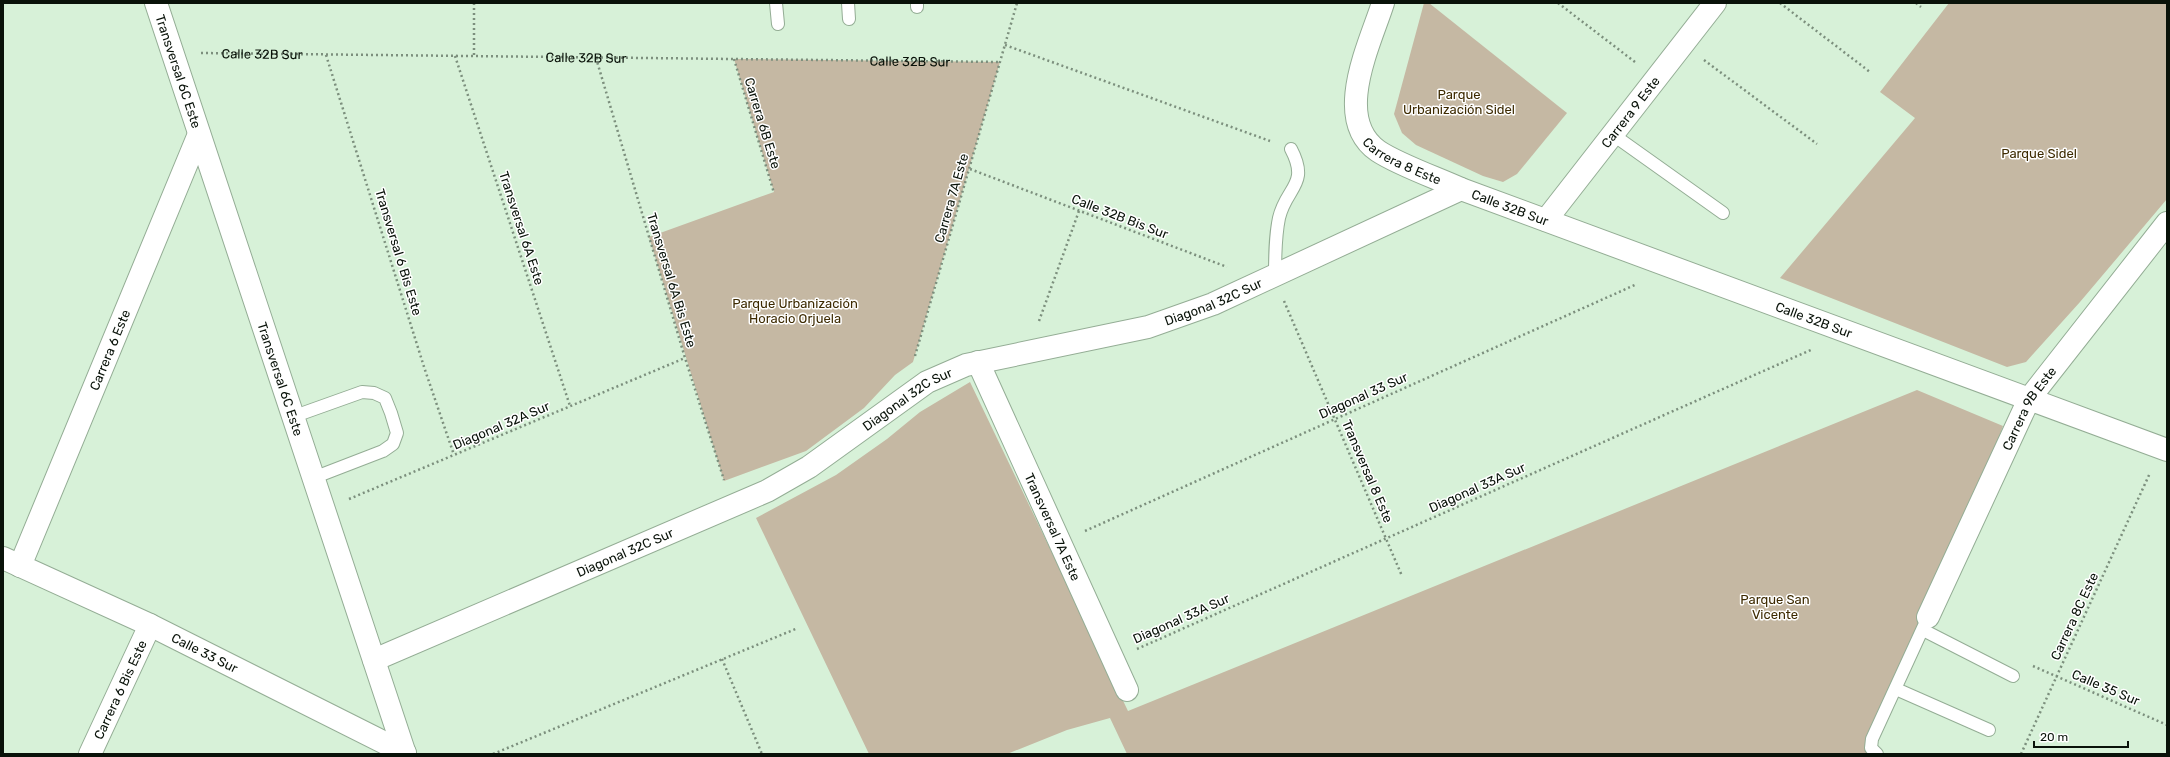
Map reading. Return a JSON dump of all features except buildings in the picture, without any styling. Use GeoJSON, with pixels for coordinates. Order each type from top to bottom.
{"type":"FeatureCollection","features":[{"type":"Feature","properties":{"kind":"street","name":"Transversal 6C Este"},"geometry":{"type":"LineString","coordinates":[[156,3],[292,417],[405,754]]}},
{"type":"Feature","properties":{"kind":"street","name":"Carrera 8 Este"},"geometry":{"type":"LineString","coordinates":[[1383,3],[1358,80],[1355,108],[1359,130],[1378,150],[1462,189]]}},
{"type":"Feature","properties":{"kind":"street","name":"Carrera 9 Este"},"geometry":{"type":"LineString","coordinates":[[1546,220],[1715,3]]}},
{"type":"Feature","properties":{"kind":"street","name":"Carrera 6 Este"},"geometry":{"type":"LineString","coordinates":[[12,562],[199,134]]}},
{"type":"Feature","properties":{"kind":"street","name":"Calle 32B Sur"},"geometry":{"type":"LineString","coordinates":[[1462,189],[2167,450]]}},
{"type":"Feature","properties":{"kind":"street","name":"Diagonal 32C Sur"},"geometry":{"type":"LineString","coordinates":[[374,660],[732,508],[767,491],[809,467],[927,382],[966,365],[1148,327],[1213,304],[1462,189]]}},
{"type":"Feature","properties":{"kind":"street","name":"Carrera 9B Este"},"geometry":{"type":"LineString","coordinates":[[1925,624],[2029,399],[2167,223]]}},
{"type":"Feature","properties":{"kind":"street","name":"Transversal 7A Este"},"geometry":{"type":"LineString","coordinates":[[978,362],[1127,690]]}},
{"type":"Feature","properties":{"kind":"street","name":"Calle 33 Sur"},"geometry":{"type":"LineString","coordinates":[[12,562],[150,625],[405,754]]}},
{"type":"Feature","properties":{"kind":"street","name":"Carrera 6 Bis Este"},"geometry":{"type":"LineString","coordinates":[[90,754],[150,625]]}},
{"type":"Feature","properties":{"kind":"lane"},"geometry":{"type":"LineString","coordinates":[[776,3],[778,24]]}},
{"type":"Feature","properties":{"kind":"lane"},"geometry":{"type":"LineString","coordinates":[[848,3],[849,19]]}},
{"type":"Feature","properties":{"kind":"lane"},"geometry":{"type":"LineString","coordinates":[[1612,134],[1723,213]]}},
{"type":"Feature","properties":{"kind":"lane"},"geometry":{"type":"LineString","coordinates":[[1269,279],[1276,243],[1279,216],[1298,178],[1300,169],[1291,149]]}},
{"type":"Feature","properties":{"kind":"lane"},"geometry":{"type":"LineString","coordinates":[[292,417],[362,392],[374,393],[385,398],[391,414],[396,433],[393,444],[383,451],[313,478]]}},
{"type":"Feature","properties":{"kind":"lane"},"geometry":{"type":"LineString","coordinates":[[1877,754],[1871,748],[1872,739],[1925,624],[2013,676]]}},
{"type":"Feature","properties":{"kind":"lane"},"geometry":{"type":"LineString","coordinates":[[1896,689],[1989,730]]}},
{"type":"Feature","properties":{"kind":"path"},"geometry":{"type":"LineString","coordinates":[[474,3],[474,56]]}},
{"type":"Feature","properties":{"kind":"path","name":"Carrera 7A Este"},"geometry":{"type":"LineString","coordinates":[[903,399],[1017,3]]}},
{"type":"Feature","properties":{"kind":"path"},"geometry":{"type":"LineString","coordinates":[[1558,3],[1656,78]]}},
{"type":"Feature","properties":{"kind":"path"},"geometry":{"type":"LineString","coordinates":[[1780,3],[1870,72]]}},
{"type":"Feature","properties":{"kind":"path"},"geometry":{"type":"LineString","coordinates":[[1916,3],[1920,7]]}},
{"type":"Feature","properties":{"kind":"path"},"geometry":{"type":"LineString","coordinates":[[1005,45],[1291,149]]}},
{"type":"Feature","properties":{"kind":"path"},"geometry":{"type":"LineString","coordinates":[[1683,45],[1817,144]]}},
{"type":"Feature","properties":{"kind":"path","name":"Calle 32B Sur"},"geometry":{"type":"LineString","coordinates":[[172,53],[1000,62]]}},
{"type":"Feature","properties":{"kind":"path","name":"Transversal 6 Bis Este"},"geometry":{"type":"LineString","coordinates":[[326,55],[425,370],[454,455]]}},
{"type":"Feature","properties":{"kind":"path","name":"Transversal 6A Este"},"geometry":{"type":"LineString","coordinates":[[455,56],[570,406]]}},
{"type":"Feature","properties":{"kind":"path","name":"Transversal 6A Bis Este"},"geometry":{"type":"LineString","coordinates":[[596,58],[685,358],[732,508]]}},
{"type":"Feature","properties":{"kind":"path","name":"Carrera 6B Este"},"geometry":{"type":"LineString","coordinates":[[734,59],[774,192]]}},
{"type":"Feature","properties":{"kind":"path","name":"Calle 32B Bis Sur"},"geometry":{"type":"LineString","coordinates":[[970,169],[1079,211],[1269,279]]}},
{"type":"Feature","properties":{"kind":"path"},"geometry":{"type":"LineString","coordinates":[[1028,352],[1079,211]]}},
{"type":"Feature","properties":{"kind":"path","name":"Diagonal 33 Sur"},"geometry":{"type":"LineString","coordinates":[[1060,542],[1674,267]]}},
{"type":"Feature","properties":{"kind":"path","name":"Transversal 8 Este"},"geometry":{"type":"LineString","coordinates":[[1287,308],[1402,576]]}},
{"type":"Feature","properties":{"kind":"path","name":"Diagonal 33A Sur"},"geometry":{"type":"LineString","coordinates":[[1113,659],[1850,333]]}},
{"type":"Feature","properties":{"kind":"path","name":"Diagonal 32A Sur"},"geometry":{"type":"LineString","coordinates":[[324,509],[685,358]]}},
{"type":"Feature","properties":{"kind":"path","name":"Carrera 8C Este"},"geometry":{"type":"LineString","coordinates":[[2021,754],[2144,487]]}},
{"type":"Feature","properties":{"kind":"path"},"geometry":{"type":"LineString","coordinates":[[493,754],[798,628]]}},
{"type":"Feature","properties":{"kind":"path"},"geometry":{"type":"LineString","coordinates":[[722,659],[762,754]]}},
{"type":"Feature","properties":{"kind":"path","name":"Calle 35 Sur"},"geometry":{"type":"LineString","coordinates":[[2028,664],[2167,725]]}},
{"type":"Feature","properties":{"kind":"green space","name":"Parque Urbanización Sidel"},"geometry":{"type":"Polygon","coordinates":[[[1424,3],[1429,3],[1567,113],[1517,174],[1503,182],[1483,176],[1416,145],[1402,133],[1394,114],[1424,3]]]}},
{"type":"Feature","properties":{"kind":"green space","name":"Parque Sidel"},"geometry":{"type":"Polygon","coordinates":[[[1949,3],[2167,3],[2167,199],[2080,302],[2026,362],[2007,367],[1780,278],[1915,118],[1880,92],[1949,3]]]}},
{"type":"Feature","properties":{"kind":"green space","name":"Parque Urbanización Horacio Orjuela"},"geometry":{"type":"Polygon","coordinates":[[[734,59],[1000,62],[913,362],[895,375],[864,408],[806,451],[724,481],[649,237],[774,192],[734,59]]]}},
{"type":"Feature","properties":{"kind":"green space","name":"Parque San Vicente"},"geometry":{"type":"Polygon","coordinates":[[[970,382],[1128,711],[1917,390],[2003,426],[1934,617],[1866,754],[1127,754],[1110,718],[1067,730],[1007,754],[869,754],[756,518],[836,475],[887,439],[920,412],[970,382]]]}}]}
